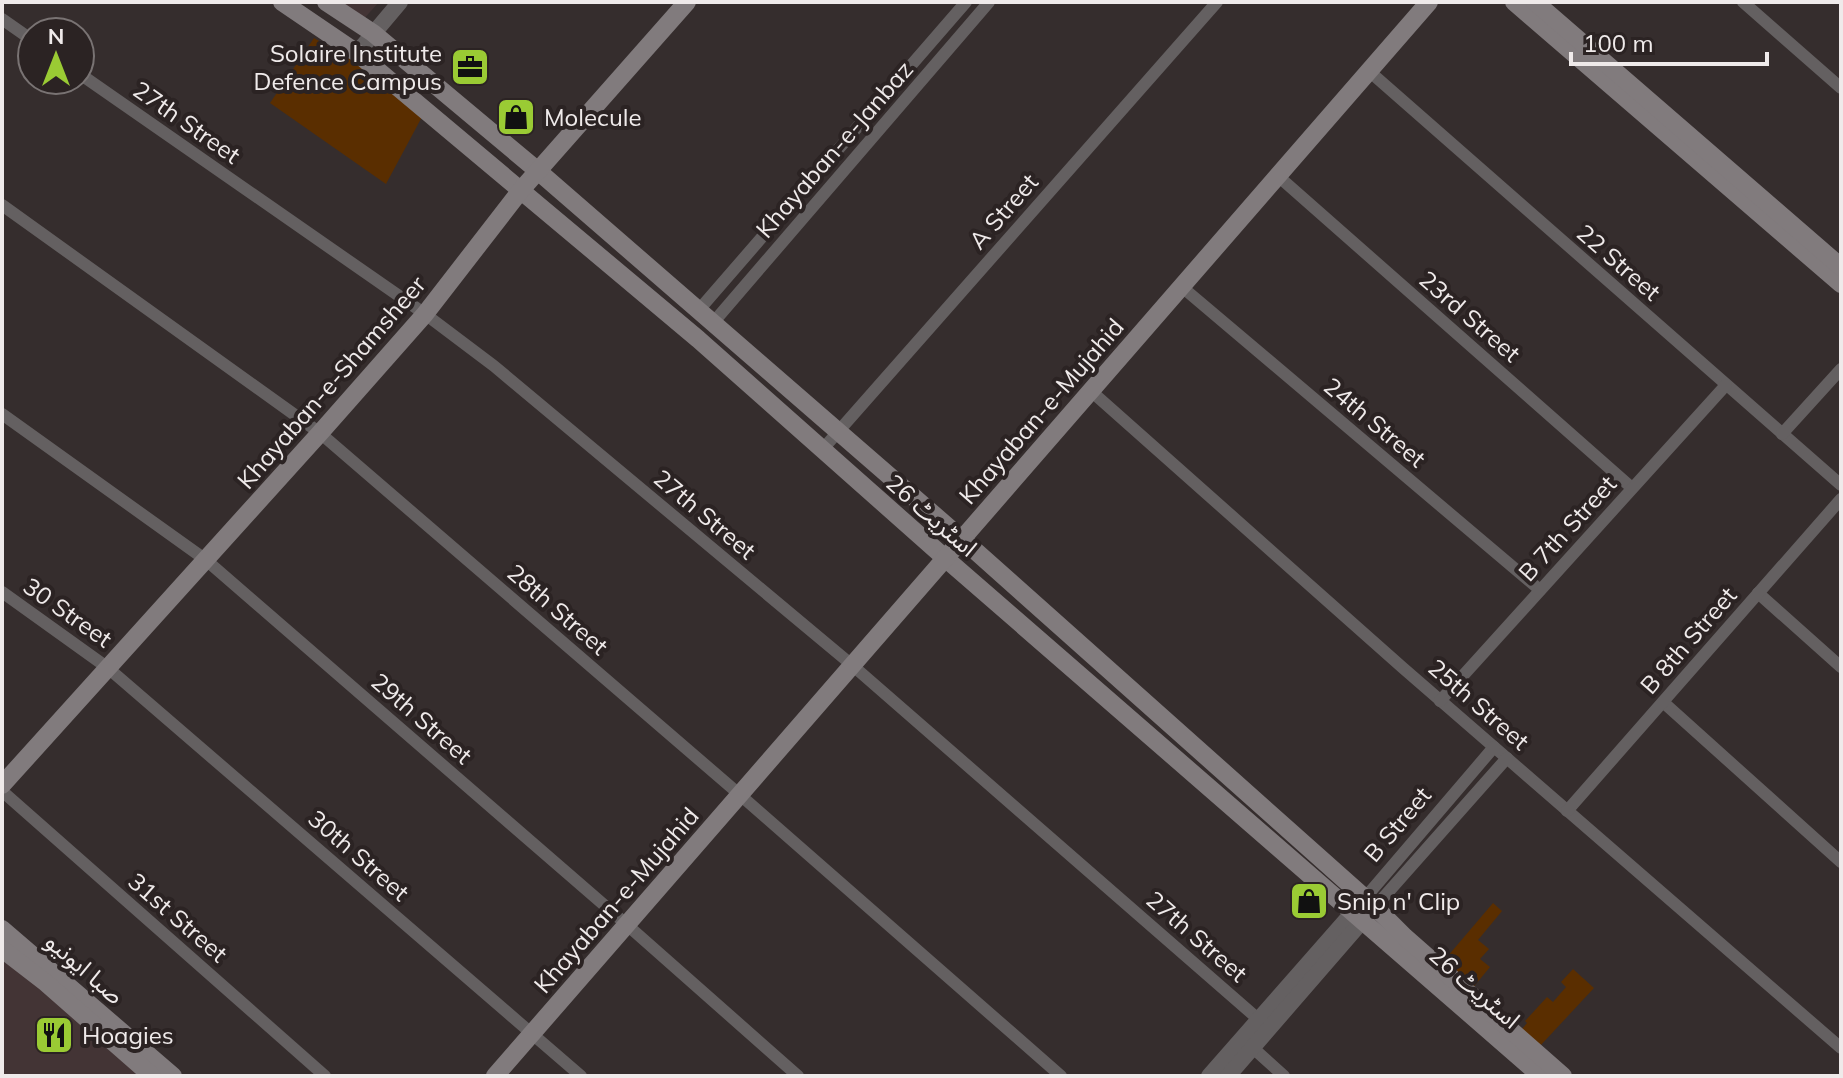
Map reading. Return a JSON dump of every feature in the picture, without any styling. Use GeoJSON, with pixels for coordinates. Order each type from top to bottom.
{"type":"FeatureCollection","features":[{"type":"Feature","properties":{"kind":"main road","name":"اسٹریٹ 26"},"geometry":{"type":"LineString","coordinates":[[282,2],[357,53],[521,190],[698,339],[945,558],[1364,910],[1405,937],[1563,1076]]}},
{"type":"Feature","properties":{"kind":"main road","name":"اسٹریٹ 26"},"geometry":{"type":"LineString","coordinates":[[326,2],[373,33],[538,171],[962,539],[1541,1076]]}},
{"type":"Feature","properties":{"kind":"main road","name":"Khayaban-e-Shamsheer"},"geometry":{"type":"LineString","coordinates":[[2,785],[425,314],[521,190],[687,2]]}},
{"type":"Feature","properties":{"kind":"main road","name":"Khayaban-e-Mujahid"},"geometry":{"type":"LineString","coordinates":[[495,1076],[1429,2]]}},
{"type":"Feature","properties":{"kind":"main road"},"geometry":{"type":"LineString","coordinates":[[1514,2],[1841,284]]}},
{"type":"Feature","properties":{"kind":"main road"},"geometry":{"type":"LineString","coordinates":[[1535,2],[1841,267]]}},
{"type":"Feature","properties":{"kind":"main road","name":"صبا ایونیو"},"geometry":{"type":"LineString","coordinates":[[2,929],[173,1076]]}},
{"type":"Feature","properties":{"kind":"main road","name":"صبا ایونیو"},"geometry":{"type":"LineString","coordinates":[[2,949],[46,983],[152,1076]]}},
{"type":"Feature","properties":{"kind":"street"},"geometry":{"type":"LineString","coordinates":[[357,53],[400,2]]}},
{"type":"Feature","properties":{"kind":"street","name":"Khayaban-e-Janbaz"},"geometry":{"type":"LineString","coordinates":[[705,318],[966,2]]}},
{"type":"Feature","properties":{"kind":"street","name":"Khayaban-e-Janbaz"},"geometry":{"type":"LineString","coordinates":[[705,318],[989,2]]}},
{"type":"Feature","properties":{"kind":"street","name":"A Street"},"geometry":{"type":"LineString","coordinates":[[822,450],[1217,2]]}},
{"type":"Feature","properties":{"kind":"street"},"geometry":{"type":"LineString","coordinates":[[1743,2],[1841,88]]}},
{"type":"Feature","properties":{"kind":"street","name":"22 Street"},"geometry":{"type":"LineString","coordinates":[[1369,71],[1841,485]]}},
{"type":"Feature","properties":{"kind":"street","name":"27th Street"},"geometry":{"type":"LineString","coordinates":[[96,85],[425,314],[494,366],[852,665],[1264,1024]]}},
{"type":"Feature","properties":{"kind":"street","name":"23rd Street"},"geometry":{"type":"LineString","coordinates":[[1278,176],[1632,488]]}},
{"type":"Feature","properties":{"kind":"street","name":"28th Street"},"geometry":{"type":"LineString","coordinates":[[2,205],[320,433],[1061,1076]]}},
{"type":"Feature","properties":{"kind":"street","name":"24th Street"},"geometry":{"type":"LineString","coordinates":[[1182,287],[1540,590]]}},
{"type":"Feature","properties":{"kind":"street"},"geometry":{"type":"LineString","coordinates":[[1782,434],[1841,369]]}},
{"type":"Feature","properties":{"kind":"street","name":"B 7th Street"},"geometry":{"type":"LineString","coordinates":[[1440,701],[1726,385]]}},
{"type":"Feature","properties":{"kind":"street","name":"25th Street"},"geometry":{"type":"LineString","coordinates":[[1091,391],[1440,701],[1841,1048]]}},
{"type":"Feature","properties":{"kind":"street","name":"29th Street"},"geometry":{"type":"LineString","coordinates":[[2,414],[206,560],[798,1076]]}},
{"type":"Feature","properties":{"kind":"street","name":"B 8th Street"},"geometry":{"type":"LineString","coordinates":[[1567,811],[1841,499]]}},
{"type":"Feature","properties":{"kind":"street","name":"30 Street"},"geometry":{"type":"LineString","coordinates":[[2,592],[108,668]]}},
{"type":"Feature","properties":{"kind":"street"},"geometry":{"type":"LineString","coordinates":[[1758,593],[1841,667]]}},
{"type":"Feature","properties":{"kind":"street","name":"30th Street"},"geometry":{"type":"LineString","coordinates":[[108,668],[581,1076]]}},
{"type":"Feature","properties":{"kind":"street"},"geometry":{"type":"LineString","coordinates":[[1663,702],[1841,862]]}},
{"type":"Feature","properties":{"kind":"street","name":"B Street"},"geometry":{"type":"LineString","coordinates":[[1364,910],[1494,747]]}},
{"type":"Feature","properties":{"kind":"street","name":"B Street"},"geometry":{"type":"LineString","coordinates":[[1209,1076],[1264,1024],[1364,910],[1507,758]]}},
{"type":"Feature","properties":{"kind":"street","name":"31st Street"},"geometry":{"type":"LineString","coordinates":[[2,791],[325,1076]]}},
{"type":"Feature","properties":{"kind":"street","name":"B Street"},"geometry":{"type":"LineString","coordinates":[[1228,1076],[1253,1048],[1264,1024]]}},
{"type":"Feature","properties":{"kind":"street"},"geometry":{"type":"LineString","coordinates":[[1253,1048],[1284,1076]]}},
{"type":"Feature","properties":{"kind":"shaded area"},"geometry":{"type":"Polygon","coordinates":[[[331,2],[379,2],[361,22],[331,2]]]}},
{"type":"Feature","properties":{"kind":"shaded area"},"geometry":{"type":"Polygon","coordinates":[[[314,38],[355,62],[423,115],[386,184],[270,103],[314,38]]]}},
{"type":"Feature","properties":{"kind":"shaded area"},"geometry":{"type":"Polygon","coordinates":[[[1493,903],[1502,911],[1478,940],[1489,949],[1480,959],[1490,967],[1471,990],[1441,964],[1493,903]]]}},
{"type":"Feature","properties":{"kind":"shaded area"},"geometry":{"type":"Polygon","coordinates":[[[2,957],[144,1076],[2,1076],[2,957]]]}},
{"type":"Feature","properties":{"kind":"shaded area"},"geometry":{"type":"Polygon","coordinates":[[[1573,969],[1594,988],[1540,1046],[1522,1029],[1527,1023],[1525,1021],[1547,997],[1553,1002],[1566,987],[1561,982],[1573,969]]]}},
{"type":"Feature","properties":{"kind":"place","name":"Solaire Institute Defence Campus"},"geometry":{"type":"Point","coordinates":[470,67]}},
{"type":"Feature","properties":{"kind":"place","name":"Molecule"},"geometry":{"type":"Point","coordinates":[516,117]}},
{"type":"Feature","properties":{"kind":"place","name":"Snip n' Clip"},"geometry":{"type":"Point","coordinates":[1309,901]}},
{"type":"Feature","properties":{"kind":"place","name":"Hoagies"},"geometry":{"type":"Point","coordinates":[54,1035]}}]}
